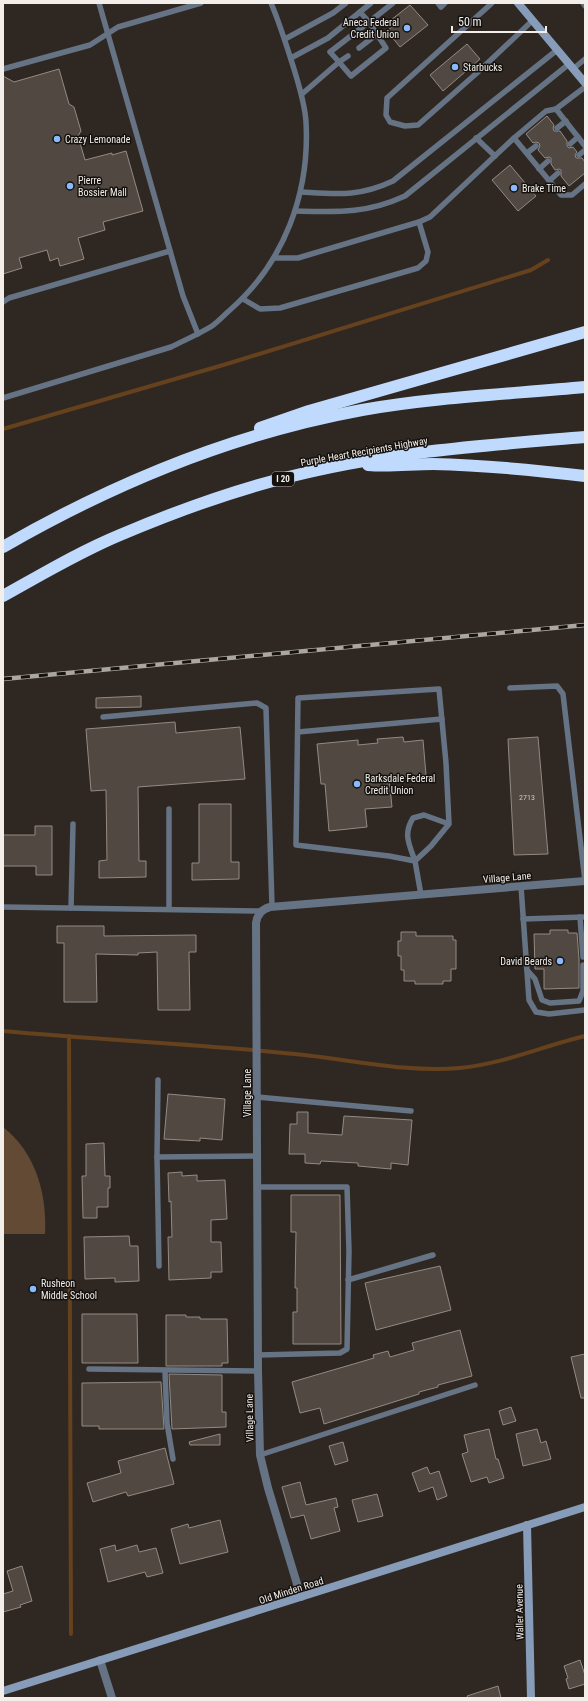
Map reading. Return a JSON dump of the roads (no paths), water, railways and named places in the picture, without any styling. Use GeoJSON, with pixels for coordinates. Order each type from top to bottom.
{"type":"FeatureCollection","features":[{"type":"Feature","properties":{"kind":"highway"},"geometry":{"type":"LineString","coordinates":[[3,547],[43,524],[97,497],[154,472],[209,451],[269,424],[585,332]]}},
{"type":"Feature","properties":{"kind":"highway"},"geometry":{"type":"LineString","coordinates":[[209,451],[304,423],[362,410],[414,402],[585,387]]}},
{"type":"Feature","properties":{"kind":"highway","name":"Purple Heart Recipients Highway"},"geometry":{"type":"LineString","coordinates":[[3,596],[119,535],[189,508],[306,472],[416,453],[585,437]]}},
{"type":"Feature","properties":{"kind":"highway"},"geometry":{"type":"LineString","coordinates":[[351,464],[389,467],[430,464],[477,466],[524,469],[585,476]]}},
{"type":"Feature","properties":{"kind":"main road"},"geometry":{"type":"LineString","coordinates":[[518,3],[585,83]]}},
{"type":"Feature","properties":{"kind":"main road","name":"Old Minden Road"},"geometry":{"type":"LineString","coordinates":[[3,1691],[585,1507]]}},
{"type":"Feature","properties":{"kind":"main road","name":"Waller Avenue"},"geometry":{"type":"LineString","coordinates":[[527,1525],[531,1698]]}},
{"type":"Feature","properties":{"kind":"street","name":"Village Lane"},"geometry":{"type":"LineString","coordinates":[[301,1597],[268,1488],[260,1455],[258,1371],[256,923],[261,911],[272,906],[585,881]]}},
{"type":"Feature","properties":{"kind":"street"},"geometry":{"type":"LineString","coordinates":[[100,1660],[112,1698]]}},
{"type":"Feature","properties":{"kind":"lane"},"geometry":{"type":"LineString","coordinates":[[99,3],[183,296],[198,334]]}},
{"type":"Feature","properties":{"kind":"lane"},"geometry":{"type":"LineString","coordinates":[[3,69],[90,45],[118,27],[202,3]]}},
{"type":"Feature","properties":{"kind":"lane"},"geometry":{"type":"LineString","coordinates":[[3,398],[172,347],[213,325],[243,299],[267,269],[287,235],[301,192],[306,161],[306,122],[302,94],[285,39],[271,3]]}},
{"type":"Feature","properties":{"kind":"lane"},"geometry":{"type":"LineString","coordinates":[[285,39],[333,13],[346,3]]}},
{"type":"Feature","properties":{"kind":"lane"},"geometry":{"type":"LineString","coordinates":[[291,58],[328,38],[371,3]]}},
{"type":"Feature","properties":{"kind":"lane"},"geometry":{"type":"LineString","coordinates":[[360,12],[369,22],[386,48],[351,76],[330,52],[369,22],[393,3]]}},
{"type":"Feature","properties":{"kind":"lane"},"geometry":{"type":"LineString","coordinates":[[438,3],[441,7],[446,3]]}},
{"type":"Feature","properties":{"kind":"lane"},"geometry":{"type":"LineString","coordinates":[[492,3],[387,98],[386,115],[390,122],[405,126],[418,125],[478,72],[532,21]]}},
{"type":"Feature","properties":{"kind":"lane"},"geometry":{"type":"LineString","coordinates":[[359,48],[377,34]]}},
{"type":"Feature","properties":{"kind":"lane"},"geometry":{"type":"LineString","coordinates":[[301,192],[341,194],[358,193],[370,191],[393,181],[557,50]]}},
{"type":"Feature","properties":{"kind":"lane"},"geometry":{"type":"LineString","coordinates":[[302,94],[348,56]]}},
{"type":"Feature","properties":{"kind":"lane"},"geometry":{"type":"LineString","coordinates":[[295,211],[339,212],[362,210],[390,203],[405,196],[476,138],[571,66],[585,59]]}},
{"type":"Feature","properties":{"kind":"lane"},"geometry":{"type":"LineString","coordinates":[[274,258],[298,258],[419,222],[430,217],[514,138],[546,111],[556,108],[585,87]]}},
{"type":"Feature","properties":{"kind":"lane"},"geometry":{"type":"LineString","coordinates":[[556,108],[585,146]]}},
{"type":"Feature","properties":{"kind":"lane"},"geometry":{"type":"LineString","coordinates":[[557,128],[566,121]]}},
{"type":"Feature","properties":{"kind":"lane"},"geometry":{"type":"LineString","coordinates":[[570,144],[578,137]]}},
{"type":"Feature","properties":{"kind":"lane"},"geometry":{"type":"LineString","coordinates":[[476,138],[495,156]]}},
{"type":"Feature","properties":{"kind":"lane"},"geometry":{"type":"LineString","coordinates":[[514,138],[561,196],[572,195],[585,184]]}},
{"type":"Feature","properties":{"kind":"lane"},"geometry":{"type":"LineString","coordinates":[[527,153],[536,146]]}},
{"type":"Feature","properties":{"kind":"lane"},"geometry":{"type":"LineString","coordinates":[[579,155],[585,150]]}},
{"type":"Feature","properties":{"kind":"lane"},"geometry":{"type":"LineString","coordinates":[[539,169],[548,161]]}},
{"type":"Feature","properties":{"kind":"lane"},"geometry":{"type":"LineString","coordinates":[[549,181],[558,173]]}},
{"type":"Feature","properties":{"kind":"lane"},"geometry":{"type":"LineString","coordinates":[[243,299],[260,309],[280,308],[418,268],[426,261],[428,252],[419,222]]}},
{"type":"Feature","properties":{"kind":"lane"},"geometry":{"type":"LineString","coordinates":[[3,302],[9,298],[170,251]]}},
{"type":"Feature","properties":{"kind":"lane"},"geometry":{"type":"LineString","coordinates":[[510,688],[557,686],[563,694],[585,881]]}},
{"type":"Feature","properties":{"kind":"lane"},"geometry":{"type":"LineString","coordinates":[[439,689],[446,763],[449,824],[431,846],[414,860],[296,845],[298,732],[298,698],[439,689]]}},
{"type":"Feature","properties":{"kind":"lane"},"geometry":{"type":"LineString","coordinates":[[103,717],[257,704],[266,708],[272,906]]}},
{"type":"Feature","properties":{"kind":"lane"},"geometry":{"type":"LineString","coordinates":[[298,732],[442,719]]}},
{"type":"Feature","properties":{"kind":"lane"},"geometry":{"type":"LineString","coordinates":[[169,809],[169,909]]}},
{"type":"Feature","properties":{"kind":"lane"},"geometry":{"type":"LineString","coordinates":[[421,895],[414,860],[407,836],[407,826],[413,818],[424,815],[449,824]]}},
{"type":"Feature","properties":{"kind":"lane"},"geometry":{"type":"LineString","coordinates":[[71,908],[73,824]]}},
{"type":"Feature","properties":{"kind":"lane"},"geometry":{"type":"LineString","coordinates":[[521,886],[529,1000],[536,1012],[549,1014],[585,1010]]}},
{"type":"Feature","properties":{"kind":"lane"},"geometry":{"type":"LineString","coordinates":[[3,907],[261,911]]}},
{"type":"Feature","properties":{"kind":"lane"},"geometry":{"type":"LineString","coordinates":[[523,919],[583,917],[583,957]]}},
{"type":"Feature","properties":{"kind":"lane"},"geometry":{"type":"LineString","coordinates":[[527,970],[535,979],[542,1000],[550,1003],[579,1001],[583,991],[583,965]]}},
{"type":"Feature","properties":{"kind":"lane"},"geometry":{"type":"LineString","coordinates":[[158,1080],[157,1157],[159,1266]]}},
{"type":"Feature","properties":{"kind":"lane"},"geometry":{"type":"LineString","coordinates":[[257,1097],[411,1111]]}},
{"type":"Feature","properties":{"kind":"lane"},"geometry":{"type":"LineString","coordinates":[[157,1157],[258,1156]]}},
{"type":"Feature","properties":{"kind":"lane"},"geometry":{"type":"LineString","coordinates":[[258,1187],[347,1187],[348,1280],[347,1350],[340,1353],[258,1355]]}},
{"type":"Feature","properties":{"kind":"lane"},"geometry":{"type":"LineString","coordinates":[[348,1280],[433,1255]]}},
{"type":"Feature","properties":{"kind":"lane"},"geometry":{"type":"LineString","coordinates":[[89,1369],[258,1371]]}},
{"type":"Feature","properties":{"kind":"lane"},"geometry":{"type":"LineString","coordinates":[[165,1371],[167,1423],[173,1459]]}},
{"type":"Feature","properties":{"kind":"lane"},"geometry":{"type":"LineString","coordinates":[[260,1455],[475,1385]]}},
{"type":"Feature","properties":{"kind":"waterway"},"geometry":{"type":"LineString","coordinates":[[3,429],[230,363],[531,270],[548,260]]}},
{"type":"Feature","properties":{"kind":"waterway"},"geometry":{"type":"LineString","coordinates":[[3,1031],[315,1056],[377,1065],[419,1069],[460,1068],[492,1063],[585,1036]]}},
{"type":"Feature","properties":{"kind":"waterway"},"geometry":{"type":"LineString","coordinates":[[69,1036],[71,1634]]}},
{"type":"Feature","properties":{"kind":"railway"},"geometry":{"type":"LineString","coordinates":[[3,679],[585,625]]}},
{"type":"Feature","properties":{"kind":"place","name":"Aneca Federal Credit Union"},"geometry":{"type":"Point","coordinates":[407,28]}},
{"type":"Feature","properties":{"kind":"place","name":"Starbucks"},"geometry":{"type":"Point","coordinates":[455,67]}},
{"type":"Feature","properties":{"kind":"place","name":"Crazy Lemonade"},"geometry":{"type":"Point","coordinates":[57,139]}},
{"type":"Feature","properties":{"kind":"place","name":"Pierre Bossier Mall"},"geometry":{"type":"Point","coordinates":[70,186]}},
{"type":"Feature","properties":{"kind":"place","name":"Brake Time"},"geometry":{"type":"Point","coordinates":[514,188]}},
{"type":"Feature","properties":{"kind":"place","name":"Barksdale Federal Credit Union"},"geometry":{"type":"Point","coordinates":[357,784]}},
{"type":"Feature","properties":{"kind":"place","name":"David Beards"},"geometry":{"type":"Point","coordinates":[560,961]}},
{"type":"Feature","properties":{"kind":"place","name":"Rusheon Middle School"},"geometry":{"type":"Point","coordinates":[33,1289]}}]}
